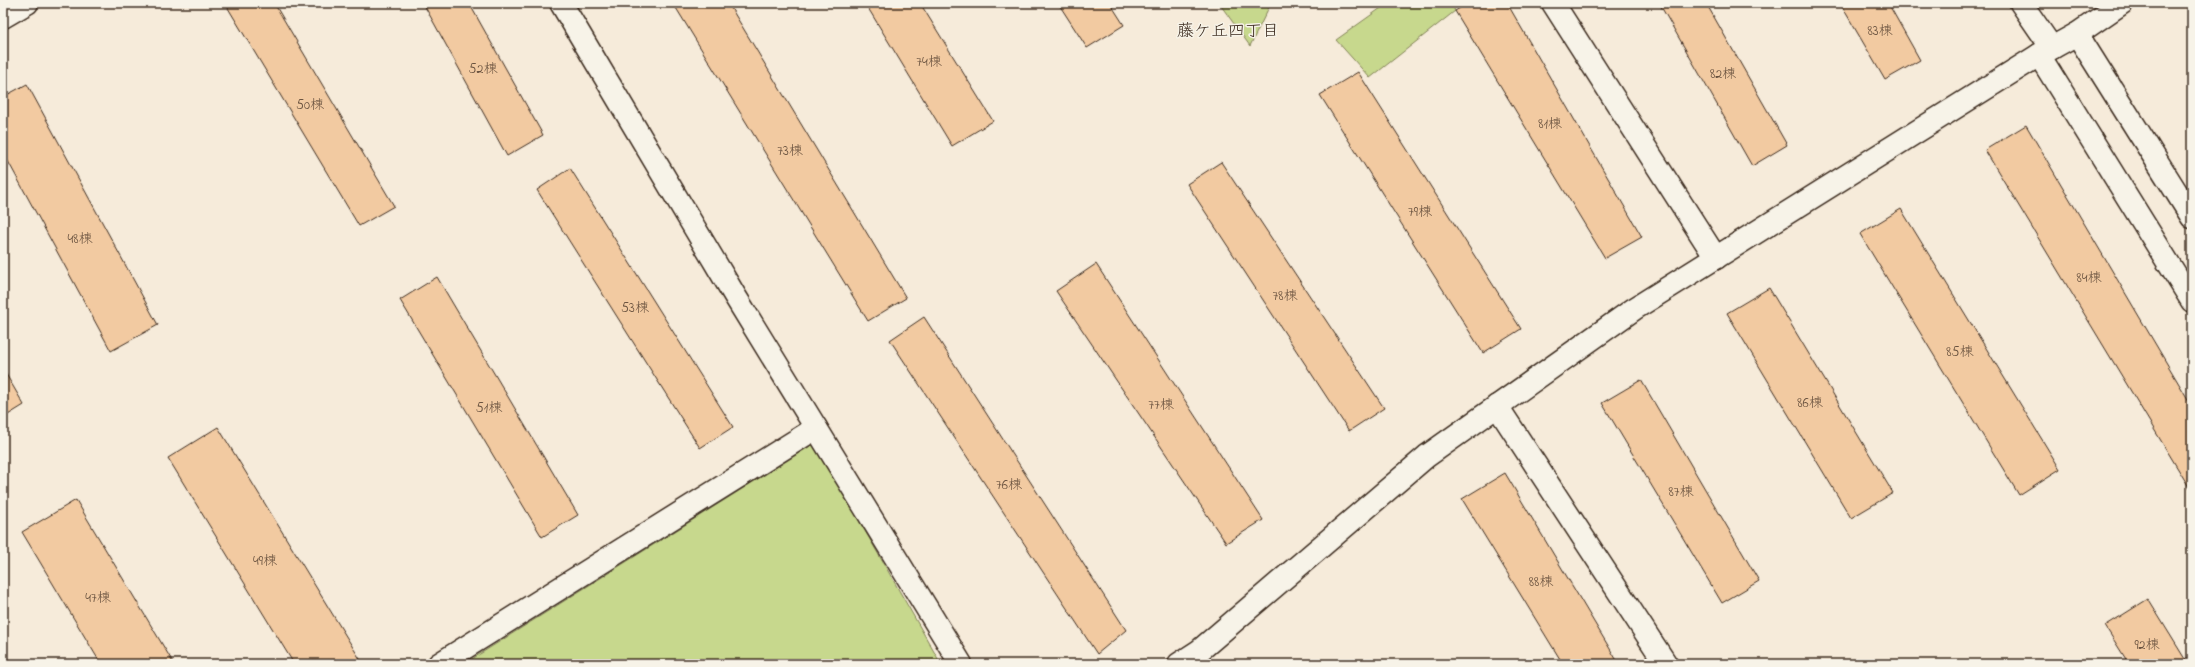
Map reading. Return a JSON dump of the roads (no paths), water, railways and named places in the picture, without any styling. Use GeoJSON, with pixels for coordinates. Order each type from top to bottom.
{"type":"FeatureCollection","features":[{"type":"Feature","properties":{"kind":"street"},"geometry":{"type":"LineString","coordinates":[[3,17],[27,3]]}},
{"type":"Feature","properties":{"kind":"street"},"geometry":{"type":"LineString","coordinates":[[561,3],[735,296],[961,664]]}},
{"type":"Feature","properties":{"kind":"street"},"geometry":{"type":"LineString","coordinates":[[1553,3],[1716,258]]}},
{"type":"Feature","properties":{"kind":"street"},"geometry":{"type":"LineString","coordinates":[[2020,3],[2046,52],[2192,301]]}},
{"type":"Feature","properties":{"kind":"street"},"geometry":{"type":"LineString","coordinates":[[1180,664],[1199,651],[1427,456],[1634,309],[2077,34],[2122,3]]}},
{"type":"Feature","properties":{"kind":"street"},"geometry":{"type":"LineString","coordinates":[[2077,34],[2192,217]]}},
{"type":"Feature","properties":{"kind":"street"},"geometry":{"type":"LineString","coordinates":[[1497,406],[1666,664]]}},
{"type":"Feature","properties":{"kind":"street"},"geometry":{"type":"LineString","coordinates":[[438,664],[816,428]]}},
{"type":"Feature","properties":{"kind":"district","name":"藤ケ丘四丁目"},"geometry":{"type":"Point","coordinates":[1228,31]}}]}
